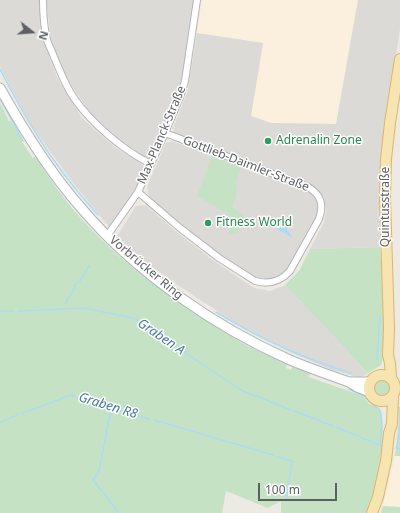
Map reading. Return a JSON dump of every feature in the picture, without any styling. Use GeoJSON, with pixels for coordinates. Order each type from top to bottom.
{"type":"FeatureCollection","features":[{"type":"Feature","properties":{"kind":"main road","name":"Quintusstraße"},"geometry":{"type":"LineString","coordinates":[[391,378],[388,355],[389,328],[385,198],[386,159],[400,59]]}},
{"type":"Feature","properties":{"kind":"main road","name":"Vorbrücker Ring"},"geometry":{"type":"LineString","coordinates":[[0,88],[19,122],[38,151],[82,210],[107,236],[167,288],[186,302],[247,339],[286,358],[349,382],[370,392]]}},
{"type":"Feature","properties":{"kind":"main road","name":"Quintusstraße"},"geometry":{"type":"LineString","coordinates":[[380,375],[388,355]]}},
{"type":"Feature","properties":{"kind":"main road"},"geometry":{"type":"LineString","coordinates":[[372,513],[382,482],[386,461],[389,433],[392,424],[395,384],[391,378],[384,375],[374,377],[370,382],[370,392],[374,398],[381,401],[388,400],[393,396]]}},
{"type":"Feature","properties":{"kind":"main road","name":"Vorbrücker Ring"},"geometry":{"type":"LineString","coordinates":[[349,382],[370,382]]}},
{"type":"Feature","properties":{"kind":"main road"},"geometry":{"type":"LineString","coordinates":[[381,401],[384,407],[389,433]]}},
{"type":"Feature","properties":{"kind":"street"},"geometry":{"type":"LineString","coordinates":[[42,0],[47,40],[62,78],[74,98],[87,116],[104,132],[151,164]]}},
{"type":"Feature","properties":{"kind":"street","name":"Max-Planck-Straße"},"geometry":{"type":"LineString","coordinates":[[107,236],[138,192],[180,97],[185,81],[197,0]]}},
{"type":"Feature","properties":{"kind":"street","name":"Gottlieb-Daimler-Straße"},"geometry":{"type":"LineString","coordinates":[[138,192],[180,228],[219,258],[254,281],[260,282],[267,283],[280,280],[286,276],[319,218],[322,206],[320,199],[317,194],[308,187],[165,133]]}},
{"type":"Feature","properties":{"kind":"shaded area"},"geometry":{"type":"Polygon","coordinates":[[[0,0],[39,0],[43,40],[58,79],[82,118],[116,148],[143,165],[144,174],[114,225],[109,227],[71,180],[31,125],[4,75],[0,66],[0,0]]]}},
{"type":"Feature","properties":{"kind":"shaded area"},"geometry":{"type":"Polygon","coordinates":[[[46,0],[195,0],[182,82],[152,156],[145,158],[121,141],[90,113],[65,76],[51,39],[46,0]]]}},
{"type":"Feature","properties":{"kind":"shaded area"},"geometry":{"type":"Polygon","coordinates":[[[202,0],[358,0],[336,124],[271,123],[251,116],[263,43],[197,33],[202,0]]]}},
{"type":"Feature","properties":{"kind":"shaded area"},"geometry":{"type":"Polygon","coordinates":[[[358,0],[400,0],[400,29],[385,126],[380,247],[310,249],[324,222],[326,211],[324,197],[315,188],[303,181],[175,134],[173,128],[188,90],[197,33],[263,43],[251,116],[271,123],[336,124],[358,0]]]}},
{"type":"Feature","properties":{"kind":"shaded area"},"geometry":{"type":"Polygon","coordinates":[[[172,141],[310,192],[317,201],[318,211],[316,221],[293,265],[280,279],[267,282],[255,280],[218,256],[154,203],[149,196],[147,189],[148,184],[166,143],[172,141]]]}},
{"type":"Feature","properties":{"kind":"shaded area"},"geometry":{"type":"Polygon","coordinates":[[[146,205],[174,230],[214,261],[254,288],[270,291],[285,285],[368,373],[360,378],[330,369],[290,352],[234,322],[145,262],[117,236],[136,206],[146,205]]]}},
{"type":"Feature","properties":{"kind":"shaded area"},"geometry":{"type":"Polygon","coordinates":[[[395,456],[400,456],[400,507],[383,506],[395,456]]]}},
{"type":"Feature","properties":{"kind":"green space"},"geometry":{"type":"Polygon","coordinates":[[[0,103],[9,121],[11,121],[23,141],[22,142],[33,158],[36,156],[56,187],[72,208],[105,244],[135,270],[199,316],[240,342],[287,364],[286,368],[291,370],[293,366],[310,373],[309,377],[363,396],[369,404],[376,407],[380,411],[382,416],[383,441],[377,478],[372,498],[366,513],[281,513],[281,501],[268,508],[226,491],[222,513],[0,513],[0,103]]]}},
{"type":"Feature","properties":{"kind":"green space"},"geometry":{"type":"Polygon","coordinates":[[[212,156],[241,167],[236,182],[237,191],[233,208],[247,218],[238,233],[228,234],[232,218],[197,196],[212,156]]]}},
{"type":"Feature","properties":{"kind":"green space"},"geometry":{"type":"Polygon","coordinates":[[[380,247],[385,351],[381,365],[368,373],[285,285],[299,271],[310,249],[380,247]]]}},
{"type":"Feature","properties":{"kind":"green space"},"geometry":{"type":"Polygon","coordinates":[[[378,378],[386,378],[392,384],[392,392],[386,398],[378,398],[372,392],[372,384],[378,378]]]}},
{"type":"Feature","properties":{"kind":"green space"},"geometry":{"type":"Polygon","coordinates":[[[398,407],[400,407],[400,456],[395,456],[399,420],[398,407]]]}},
{"type":"Feature","properties":{"kind":"green space"},"geometry":{"type":"Polygon","coordinates":[[[383,506],[400,507],[400,513],[381,513],[383,506]]]}},
{"type":"Feature","properties":{"kind":"water"},"geometry":{"type":"Polygon","coordinates":[[[284,225],[293,238],[277,229],[284,225]]]}},
{"type":"Feature","properties":{"kind":"waterway"},"geometry":{"type":"LineString","coordinates":[[0,69],[25,115],[58,166],[80,195],[98,215]]}},
{"type":"Feature","properties":{"kind":"waterway"},"geometry":{"type":"LineString","coordinates":[[0,99],[23,141]]}},
{"type":"Feature","properties":{"kind":"waterway"},"geometry":{"type":"LineString","coordinates":[[66,304],[75,285],[80,281],[89,266]]}},
{"type":"Feature","properties":{"kind":"waterway","name":"Graben A"},"geometry":{"type":"LineString","coordinates":[[18,311],[84,308],[133,318],[241,390],[291,410]]}},
{"type":"Feature","properties":{"kind":"waterway","name":"Graben A"},"geometry":{"type":"LineString","coordinates":[[0,311],[14,311]]}},
{"type":"Feature","properties":{"kind":"waterway"},"geometry":{"type":"LineString","coordinates":[[216,312],[249,331],[282,347],[351,373]]}},
{"type":"Feature","properties":{"kind":"waterway"},"geometry":{"type":"LineString","coordinates":[[377,360],[380,316]]}},
{"type":"Feature","properties":{"kind":"waterway"},"geometry":{"type":"LineString","coordinates":[[349,389],[364,396],[379,409],[381,413],[382,425],[380,445]]}},
{"type":"Feature","properties":{"kind":"waterway","name":"Graben R8"},"geometry":{"type":"LineString","coordinates":[[21,414],[71,395],[149,419]]}},
{"type":"Feature","properties":{"kind":"waterway"},"geometry":{"type":"LineString","coordinates":[[111,408],[100,467],[93,480],[119,513]]}},
{"type":"Feature","properties":{"kind":"waterway","name":"Graben A"},"geometry":{"type":"LineString","coordinates":[[294,411],[333,426]]}},
{"type":"Feature","properties":{"kind":"waterway"},"geometry":{"type":"LineString","coordinates":[[397,448],[400,412]]}},
{"type":"Feature","properties":{"kind":"waterway","name":"Graben R8"},"geometry":{"type":"LineString","coordinates":[[0,422],[18,415]]}},
{"type":"Feature","properties":{"kind":"waterway","name":"Graben R8"},"geometry":{"type":"LineString","coordinates":[[154,420],[273,455]]}},
{"type":"Feature","properties":{"kind":"waterway","name":"Graben A"},"geometry":{"type":"LineString","coordinates":[[336,427],[382,446]]}},
{"type":"Feature","properties":{"kind":"waterway","name":"Graben A"},"geometry":{"type":"LineString","coordinates":[[396,448],[400,449]]}},
{"type":"Feature","properties":{"kind":"waterway","name":"Graben R8"},"geometry":{"type":"LineString","coordinates":[[277,457],[292,461],[286,501]]}},
{"type":"Feature","properties":{"kind":"place","name":"Adrenalin Zone"},"geometry":{"type":"Point","coordinates":[268,141]}},
{"type":"Feature","properties":{"kind":"place","name":"Fitness World"},"geometry":{"type":"Point","coordinates":[208,223]}}]}
